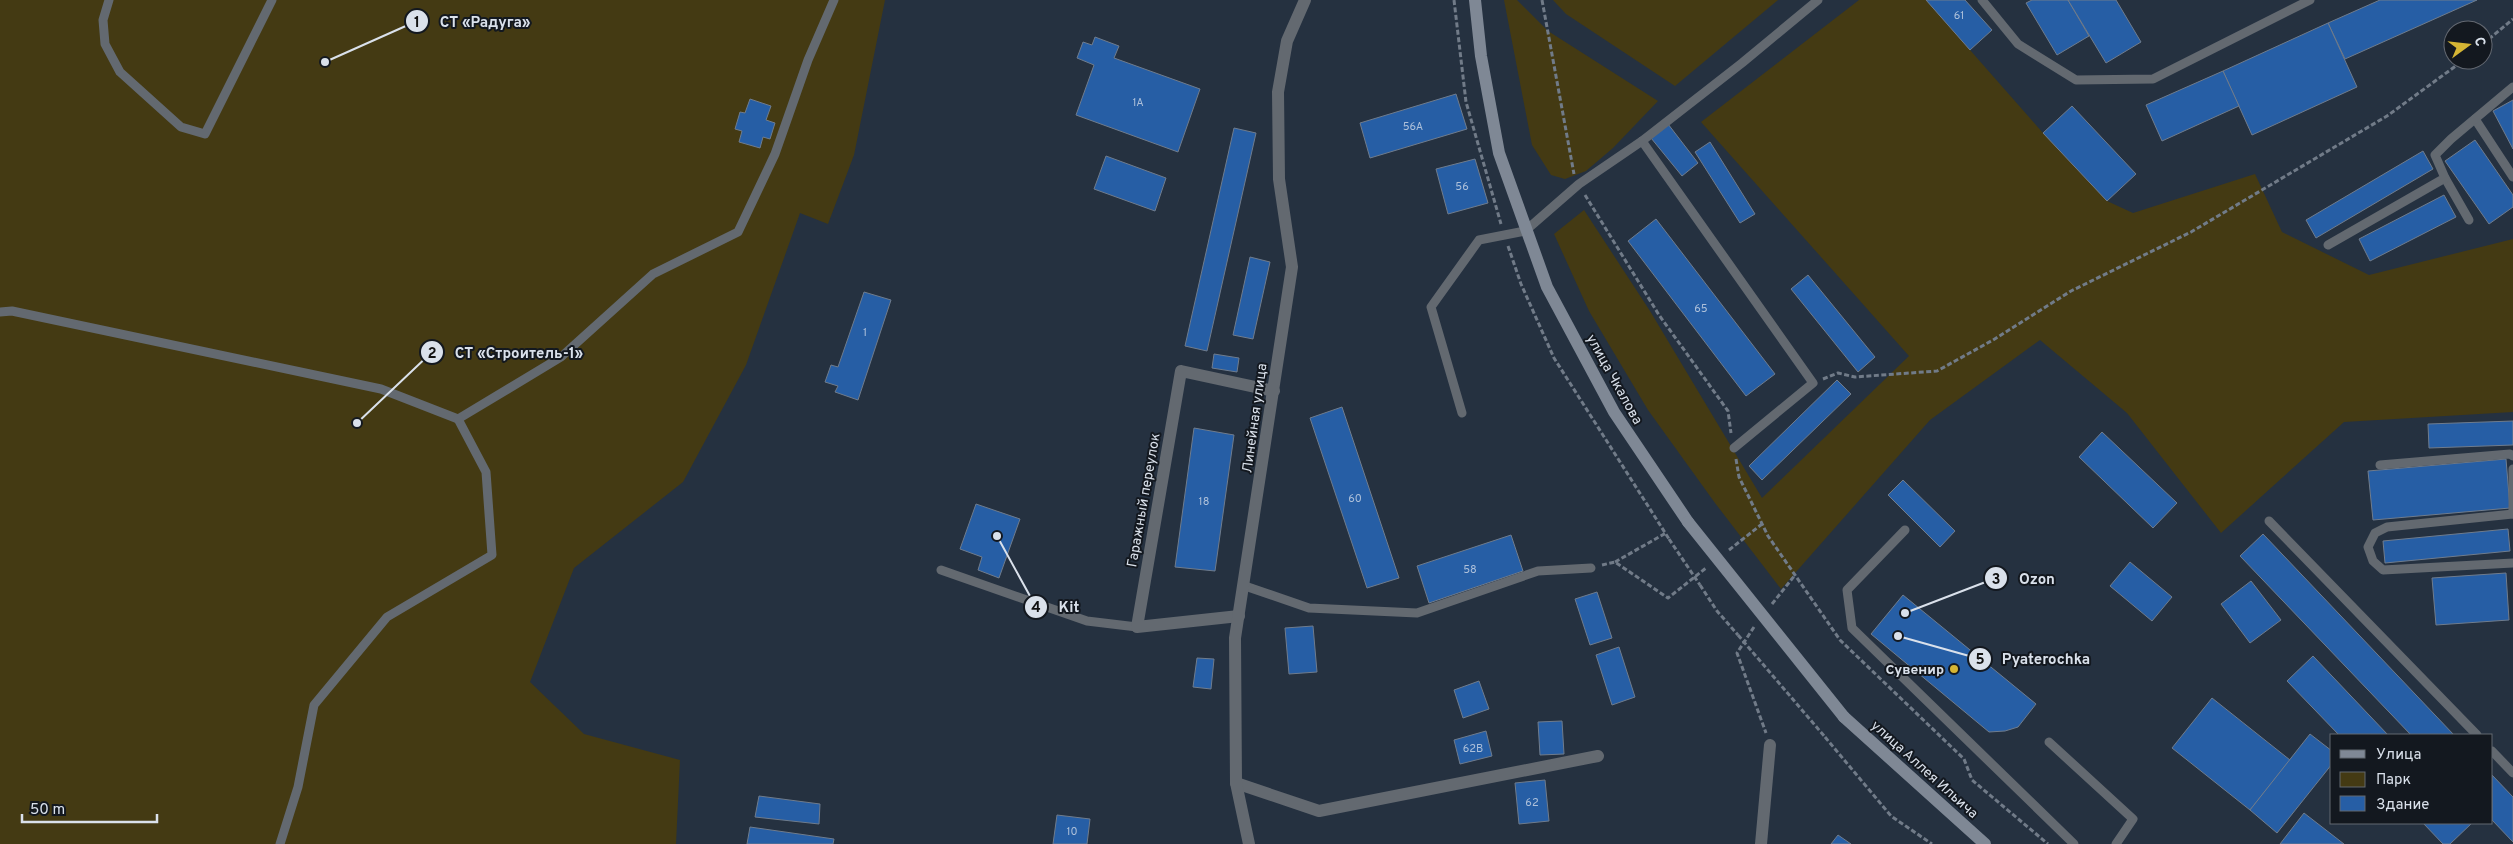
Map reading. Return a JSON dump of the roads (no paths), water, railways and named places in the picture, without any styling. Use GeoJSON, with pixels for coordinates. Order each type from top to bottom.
{"type":"FeatureCollection","features":[{"type":"Feature","properties":{"kind":"main road","name":"улица Чкалова"},"geometry":{"type":"LineString","coordinates":[[1475,0],[1481,56],[1499,152],[1525,231],[1548,287],[1614,412],[1688,522],[1844,717]]}},
{"type":"Feature","properties":{"kind":"main road","name":"улица Аллея Ильича"},"geometry":{"type":"LineString","coordinates":[[1844,717],[1985,844]]}},
{"type":"Feature","properties":{"kind":"street","name":"Линейная улица"},"geometry":{"type":"LineString","coordinates":[[1248,844],[1236,783],[1235,638],[1245,586],[1292,267],[1279,179],[1278,92],[1287,41],[1305,0]]}},
{"type":"Feature","properties":{"kind":"street","name":"Гаражный переулок"},"geometry":{"type":"LineString","coordinates":[[1137,627],[1180,371],[1274,390]]}},
{"type":"Feature","properties":{"kind":"street"},"geometry":{"type":"LineString","coordinates":[[1137,627],[1239,616]]}},
{"type":"Feature","properties":{"kind":"street"},"geometry":{"type":"LineString","coordinates":[[1761,844],[1770,746]]}},
{"type":"Feature","properties":{"kind":"street"},"geometry":{"type":"LineString","coordinates":[[1236,783],[1320,811],[1598,756]]}},
{"type":"Feature","properties":{"kind":"lane"},"geometry":{"type":"LineString","coordinates":[[109,0],[103,20],[105,44],[120,72],[181,127],[205,134],[272,0]]}},
{"type":"Feature","properties":{"kind":"lane"},"geometry":{"type":"LineString","coordinates":[[458,420],[561,357],[653,274],[738,232],[776,154],[808,60],[834,0]]}},
{"type":"Feature","properties":{"kind":"lane"},"geometry":{"type":"LineString","coordinates":[[1462,414],[1431,307],[1480,240],[1525,231],[1579,184],[1642,141],[1742,63],[1818,0]]}},
{"type":"Feature","properties":{"kind":"lane"},"geometry":{"type":"LineString","coordinates":[[1982,0],[2018,44],[2076,80],[2153,79],[2310,0]]}},
{"type":"Feature","properties":{"kind":"lane"},"geometry":{"type":"LineString","coordinates":[[2469,220],[2445,178],[2435,155],[2513,87]]}},
{"type":"Feature","properties":{"kind":"lane"},"geometry":{"type":"LineString","coordinates":[[2475,119],[2513,177]]}},
{"type":"Feature","properties":{"kind":"lane"},"geometry":{"type":"LineString","coordinates":[[1642,141],[1813,383],[1734,448]]}},
{"type":"Feature","properties":{"kind":"lane"},"geometry":{"type":"LineString","coordinates":[[2328,245],[2445,178]]}},
{"type":"Feature","properties":{"kind":"lane"},"geometry":{"type":"LineString","coordinates":[[0,312],[12,311],[381,389],[458,420],[486,472],[492,555],[387,617],[314,705],[298,787],[280,844]]}},
{"type":"Feature","properties":{"kind":"lane"},"geometry":{"type":"LineString","coordinates":[[2380,465],[2510,454],[2513,456]]}},
{"type":"Feature","properties":{"kind":"lane"},"geometry":{"type":"LineString","coordinates":[[2513,469],[2513,514],[2388,526],[2375,533],[2368,547],[2373,561],[2383,570],[2513,563]]}},
{"type":"Feature","properties":{"kind":"lane"},"geometry":{"type":"LineString","coordinates":[[2269,521],[2476,734]]}},
{"type":"Feature","properties":{"kind":"lane"},"geometry":{"type":"LineString","coordinates":[[1905,530],[1847,590],[1852,628],[2074,844]]}},
{"type":"Feature","properties":{"kind":"lane"},"geometry":{"type":"LineString","coordinates":[[1245,586],[1309,608],[1417,613],[1538,571],[1591,568]]}},
{"type":"Feature","properties":{"kind":"lane"},"geometry":{"type":"LineString","coordinates":[[941,570],[1087,621],[1137,627]]}},
{"type":"Feature","properties":{"kind":"lane"},"geometry":{"type":"LineString","coordinates":[[2049,742],[2133,819],[2116,844]]}},
{"type":"Feature","properties":{"kind":"lane"},"geometry":{"type":"LineString","coordinates":[[2493,752],[2513,773]]}},
{"type":"Feature","properties":{"kind":"place","name":"СТ «Радуга»"},"geometry":{"type":"Point","coordinates":[325,62]}},
{"type":"Feature","properties":{"kind":"place","name":"СТ «Строитель-1»"},"geometry":{"type":"Point","coordinates":[357,423]}},
{"type":"Feature","properties":{"kind":"place","name":"Kit"},"geometry":{"type":"Point","coordinates":[997,536]}},
{"type":"Feature","properties":{"kind":"place","name":"Ozon"},"geometry":{"type":"Point","coordinates":[1905,613]}},
{"type":"Feature","properties":{"kind":"place","name":"Pyaterochka"},"geometry":{"type":"Point","coordinates":[1898,636]}},
{"type":"Feature","properties":{"kind":"place","name":"Сувенир"},"geometry":{"type":"Point","coordinates":[1954,669]}}]}
